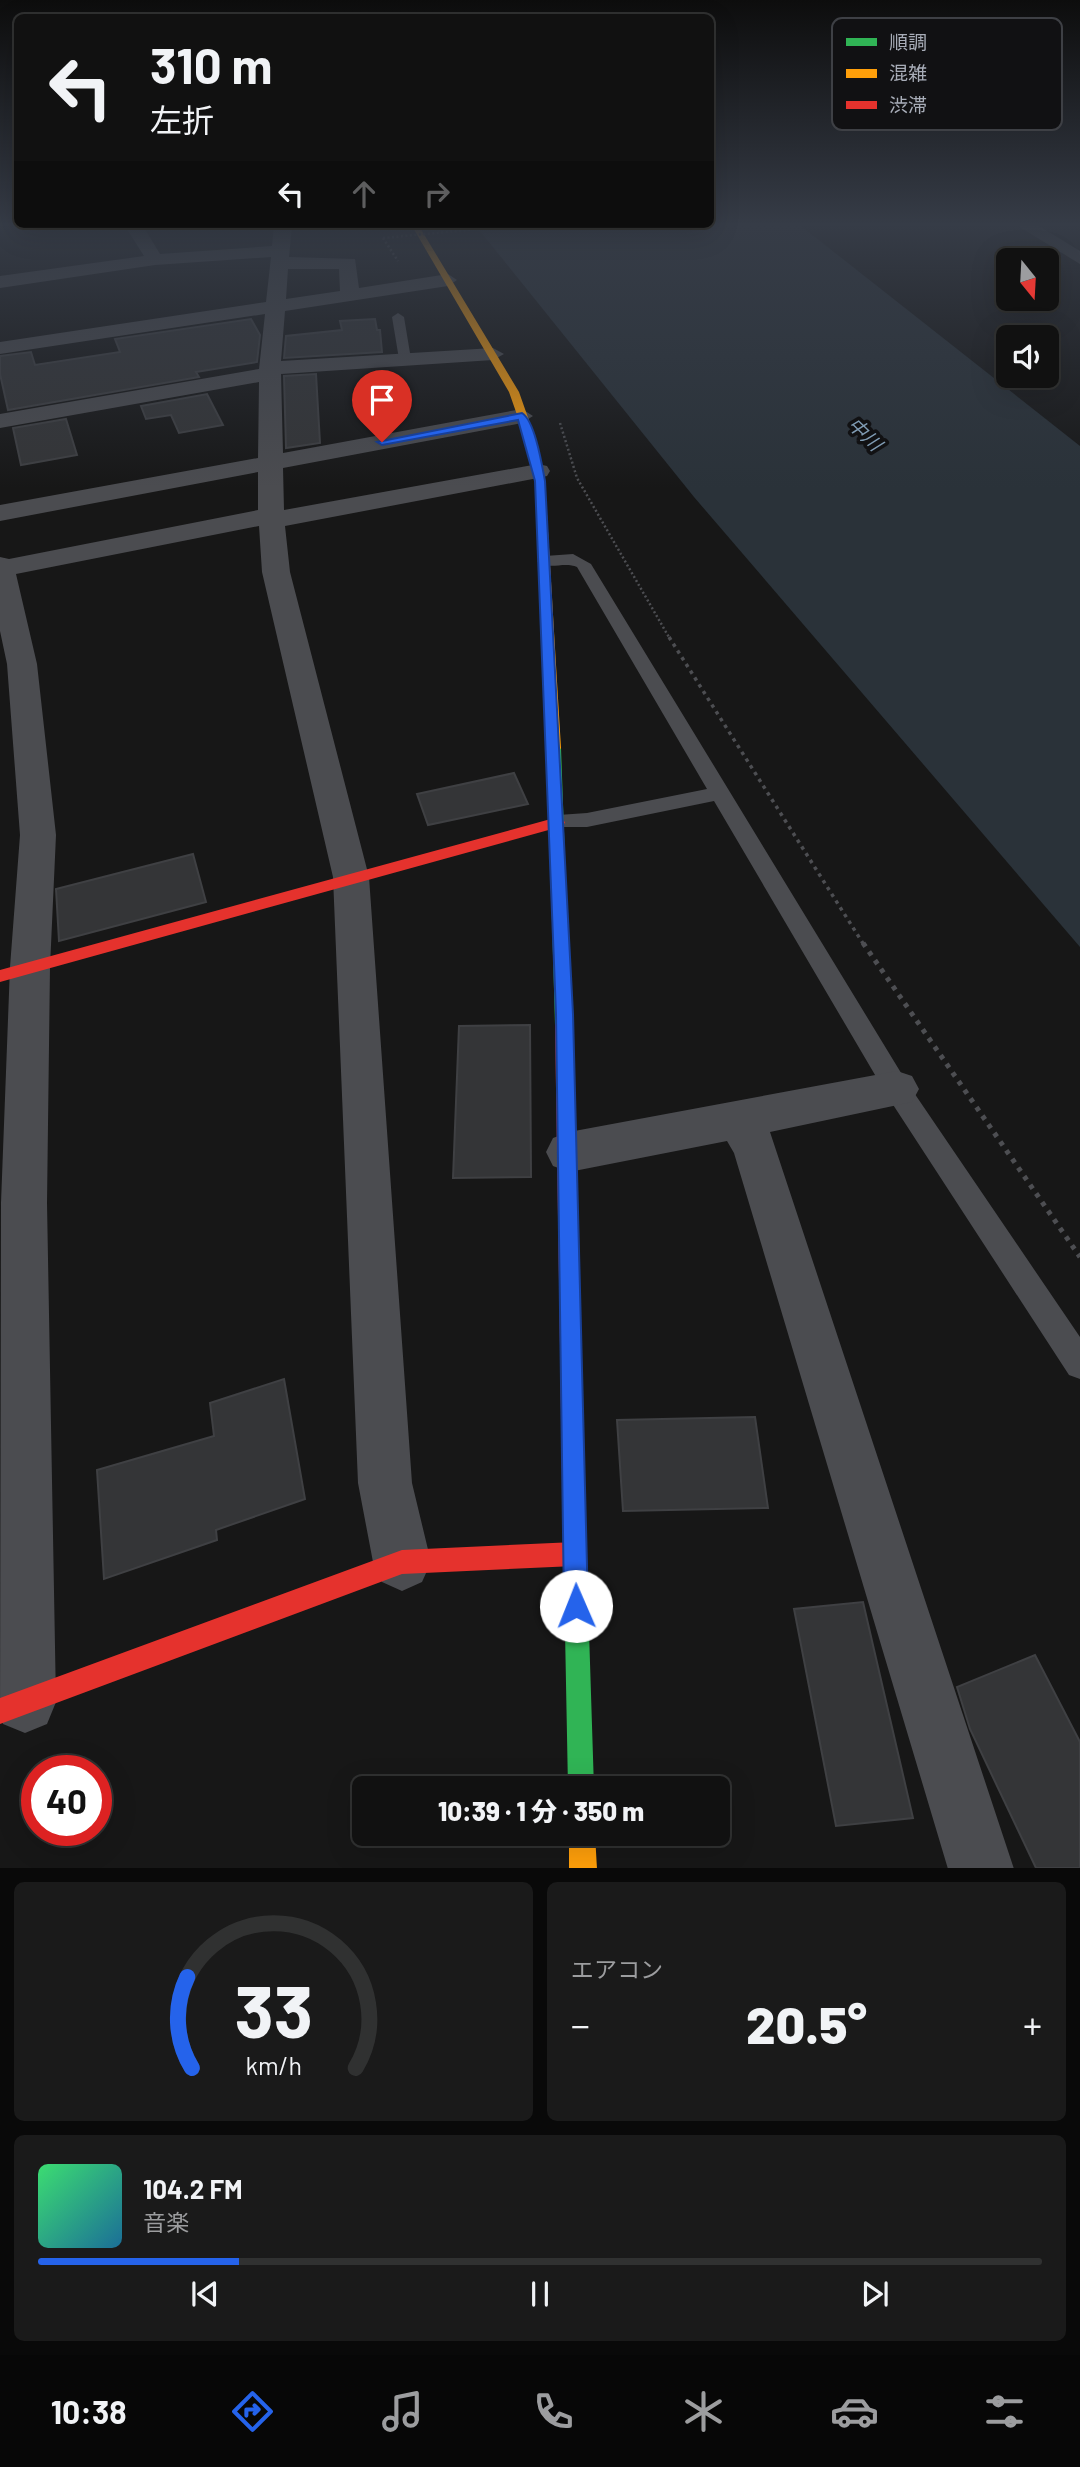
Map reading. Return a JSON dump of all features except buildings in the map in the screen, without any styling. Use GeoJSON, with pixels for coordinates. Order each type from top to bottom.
{"type":"FeatureCollection","features":[{"type":"Feature","properties":{"kind":"street"},"geometry":{"type":"LineString","coordinates":[[0,348],[224,313]]}},
{"type":"Feature","properties":{"kind":"street"},"geometry":{"type":"LineString","coordinates":[[275,313],[270,371],[269,463],[276,572],[351,877],[383,1462],[402,1562]]}},
{"type":"Feature","properties":{"kind":"street"},"geometry":{"type":"LineString","coordinates":[[468,313],[514,392],[522,416],[538,471],[545,561],[558,822],[569,1152],[581,1776]]}},
{"type":"Feature","properties":{"kind":"street"},"geometry":{"type":"LineString","coordinates":[[0,421],[270,371],[493,354]]}},
{"type":"Feature","properties":{"kind":"street"},"geometry":{"type":"LineString","coordinates":[[0,513],[522,416]]}},
{"type":"Feature","properties":{"kind":"street"},"geometry":{"type":"LineString","coordinates":[[538,471],[286,519],[258,517],[1,575],[11,666],[38,835],[15,971],[12,1205],[13,1706],[402,1562],[575,1554]]}},
{"type":"Feature","properties":{"kind":"street"},"geometry":{"type":"LineString","coordinates":[[15,971],[558,822]]}},
{"type":"Feature","properties":{"kind":"street"},"geometry":{"type":"LineString","coordinates":[[569,1152],[897,1089]]}},
{"type":"Feature","properties":{"kind":"street"},"geometry":{"type":"LineString","coordinates":[[737,1119],[755,1147],[981,1868]]}},
{"type":"Feature","properties":{"kind":"street"},"geometry":{"type":"LineString","coordinates":[[582,1846],[583,1868]]}},
{"type":"Feature","properties":{"kind":"lane"},"geometry":{"type":"LineString","coordinates":[[397,317],[405,359]]}},
{"type":"Feature","properties":{"kind":"lane"},"geometry":{"type":"LineString","coordinates":[[545,561],[573,559],[583,564],[897,1089],[1080,1364]]}},
{"type":"Feature","properties":{"kind":"lane"},"geometry":{"type":"LineString","coordinates":[[558,822],[587,820],[719,793]]}},
{"type":"Feature","properties":{"kind":"path"},"geometry":{"type":"LineString","coordinates":[[570,460],[608,537],[801,849],[1080,1257]]}},
{"type":"Feature","properties":{"kind":"water","name":"中川"},"geometry":{"type":"Polygon","coordinates":[[[546,313],[912,313],[996,380],[996,388],[1006,388],[1080,446],[1080,947],[694,497],[546,313]]]}},
{"type":"Feature","properties":{"kind":"traffic: fast"},"geometry":{"type":"LineString","coordinates":[[554,748],[563,1025]]}},
{"type":"Feature","properties":{"kind":"traffic: fast"},"geometry":{"type":"LineString","coordinates":[[573,1474],[581,1776]]}},
{"type":"Feature","properties":{"kind":"traffic: slow"},"geometry":{"type":"LineString","coordinates":[[467,313],[514,392],[533,446],[540,481],[554,748]]}},
{"type":"Feature","properties":{"kind":"traffic: slow"},"geometry":{"type":"LineString","coordinates":[[582,1846],[583,1868]]}},
{"type":"Feature","properties":{"kind":"traffic: jam"},"geometry":{"type":"LineString","coordinates":[[0,976],[558,822]]}},
{"type":"Feature","properties":{"kind":"traffic: jam"},"geometry":{"type":"LineString","coordinates":[[563,1025],[573,1474]]}},
{"type":"Feature","properties":{"kind":"traffic: jam"},"geometry":{"type":"LineString","coordinates":[[0,1711],[402,1562],[575,1554]]}},
{"type":"Feature","properties":{"kind":"route"},"geometry":{"type":"LineString","coordinates":[[382,442],[522,416],[533,446],[540,481],[555,750],[569,1152],[576,1606]]}}]}
